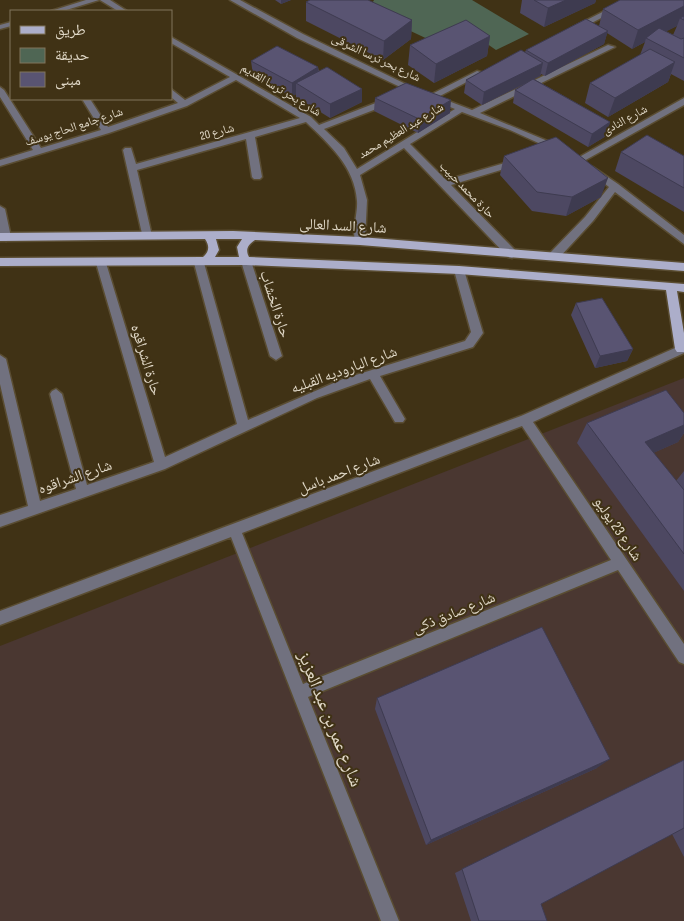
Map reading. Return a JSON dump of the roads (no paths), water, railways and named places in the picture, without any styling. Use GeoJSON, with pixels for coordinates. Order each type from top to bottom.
{"type":"FeatureCollection","features":[{"type":"Feature","properties":{"kind":"main road"},"geometry":{"type":"LineString","coordinates":[[201,263],[211,256],[215,249],[214,241],[208,235]]}},
{"type":"Feature","properties":{"kind":"main road","name":"شارع السد العالى"},"geometry":{"type":"LineString","coordinates":[[3,237],[253,236],[360,242],[684,267]]}},
{"type":"Feature","properties":{"kind":"main road"},"geometry":{"type":"LineString","coordinates":[[246,261],[241,255],[242,248],[246,241],[253,236]]}},
{"type":"Feature","properties":{"kind":"main road"},"geometry":{"type":"LineString","coordinates":[[0,262],[201,263],[246,261],[460,270],[684,288]]}},
{"type":"Feature","properties":{"kind":"main road"},"geometry":{"type":"LineString","coordinates":[[671,287],[682,349]]}},
{"type":"Feature","properties":{"kind":"street"},"geometry":{"type":"LineString","coordinates":[[59,10],[95,0]]}},
{"type":"Feature","properties":{"kind":"street"},"geometry":{"type":"LineString","coordinates":[[104,0],[119,10]]}},
{"type":"Feature","properties":{"kind":"street","name":"شارع بحر ترسا الشرقى"},"geometry":{"type":"LineString","coordinates":[[234,0],[300,36],[430,97],[570,155],[616,186],[684,240]]}},
{"type":"Feature","properties":{"kind":"street"},"geometry":{"type":"LineString","coordinates":[[562,34],[632,0]]}},
{"type":"Feature","properties":{"kind":"street","name":"شارع بحر ترسا القديم"},"geometry":{"type":"LineString","coordinates":[[172,41],[308,119],[341,150],[355,174],[362,200],[360,242]]}},
{"type":"Feature","properties":{"kind":"street"},"geometry":{"type":"LineString","coordinates":[[472,113],[530,90],[611,47]]}},
{"type":"Feature","properties":{"kind":"street"},"geometry":{"type":"LineString","coordinates":[[430,97],[492,68]]}},
{"type":"Feature","properties":{"kind":"street","name":"شارع جامع الحاج يوسف"},"geometry":{"type":"LineString","coordinates":[[0,163],[106,131],[184,104],[236,77]]}},
{"type":"Feature","properties":{"kind":"street"},"geometry":{"type":"LineString","coordinates":[[0,90],[39,152]]}},
{"type":"Feature","properties":{"kind":"street"},"geometry":{"type":"LineString","coordinates":[[319,128],[415,90]]}},
{"type":"Feature","properties":{"kind":"street"},"geometry":{"type":"LineString","coordinates":[[172,93],[184,104]]}},
{"type":"Feature","properties":{"kind":"street"},"geometry":{"type":"LineString","coordinates":[[87,100],[106,131]]}},
{"type":"Feature","properties":{"kind":"street","name":"شارع النادى"},"geometry":{"type":"LineString","coordinates":[[543,155],[570,155],[610,138],[684,101]]}},
{"type":"Feature","properties":{"kind":"street","name":"شارع عبد العظيم محمد"},"geometry":{"type":"LineString","coordinates":[[355,174],[461,109]]}},
{"type":"Feature","properties":{"kind":"street","name":"شارع 20"},"geometry":{"type":"LineString","coordinates":[[133,168],[308,119]]}},
{"type":"Feature","properties":{"kind":"street"},"geometry":{"type":"LineString","coordinates":[[250,135],[258,177]]}},
{"type":"Feature","properties":{"kind":"street","name":"حارة محمد حبيب"},"geometry":{"type":"LineString","coordinates":[[404,143],[512,254]]}},
{"type":"Feature","properties":{"kind":"street"},"geometry":{"type":"LineString","coordinates":[[128,150],[148,236]]}},
{"type":"Feature","properties":{"kind":"street"},"geometry":{"type":"LineString","coordinates":[[444,184],[525,160]]}},
{"type":"Feature","properties":{"kind":"street"},"geometry":{"type":"LineString","coordinates":[[553,257],[589,219],[616,186]]}},
{"type":"Feature","properties":{"kind":"street"},"geometry":{"type":"LineString","coordinates":[[0,209],[3,237]]}},
{"type":"Feature","properties":{"kind":"street","name":"حارة الخشاب"},"geometry":{"type":"LineString","coordinates":[[246,261],[276,356]]}},
{"type":"Feature","properties":{"kind":"street","name":"حارة الشراقوه"},"geometry":{"type":"LineString","coordinates":[[101,263],[161,465]]}},
{"type":"Feature","properties":{"kind":"street"},"geometry":{"type":"LineString","coordinates":[[201,263],[244,428]]}},
{"type":"Feature","properties":{"kind":"street","name":"شارع الباروديه القبليه"},"geometry":{"type":"LineString","coordinates":[[161,465],[313,395],[372,373],[473,341],[477,333],[460,270]]}},
{"type":"Feature","properties":{"kind":"street","name":"شارع احمد باسل"},"geometry":{"type":"LineString","coordinates":[[0,618],[525,420],[682,349]]}},
{"type":"Feature","properties":{"kind":"street"},"geometry":{"type":"LineString","coordinates":[[0,359],[35,508]]}},
{"type":"Feature","properties":{"kind":"street"},"geometry":{"type":"LineString","coordinates":[[372,373],[399,419]]}},
{"type":"Feature","properties":{"kind":"street"},"geometry":{"type":"LineString","coordinates":[[56,394],[83,492]]}},
{"type":"Feature","properties":{"kind":"street","name":"شارع 23 يوليو"},"geometry":{"type":"LineString","coordinates":[[525,420],[684,657]]}},
{"type":"Feature","properties":{"kind":"street","name":"شارع الشراقوه"},"geometry":{"type":"LineString","coordinates":[[0,521],[161,465]]}},
{"type":"Feature","properties":{"kind":"street","name":"شارع عمر بن عبد العزيز"},"geometry":{"type":"LineString","coordinates":[[235,530],[390,921]]}},
{"type":"Feature","properties":{"kind":"street","name":"شارع صادق ذكى"},"geometry":{"type":"LineString","coordinates":[[299,693],[620,562]]}}]}
